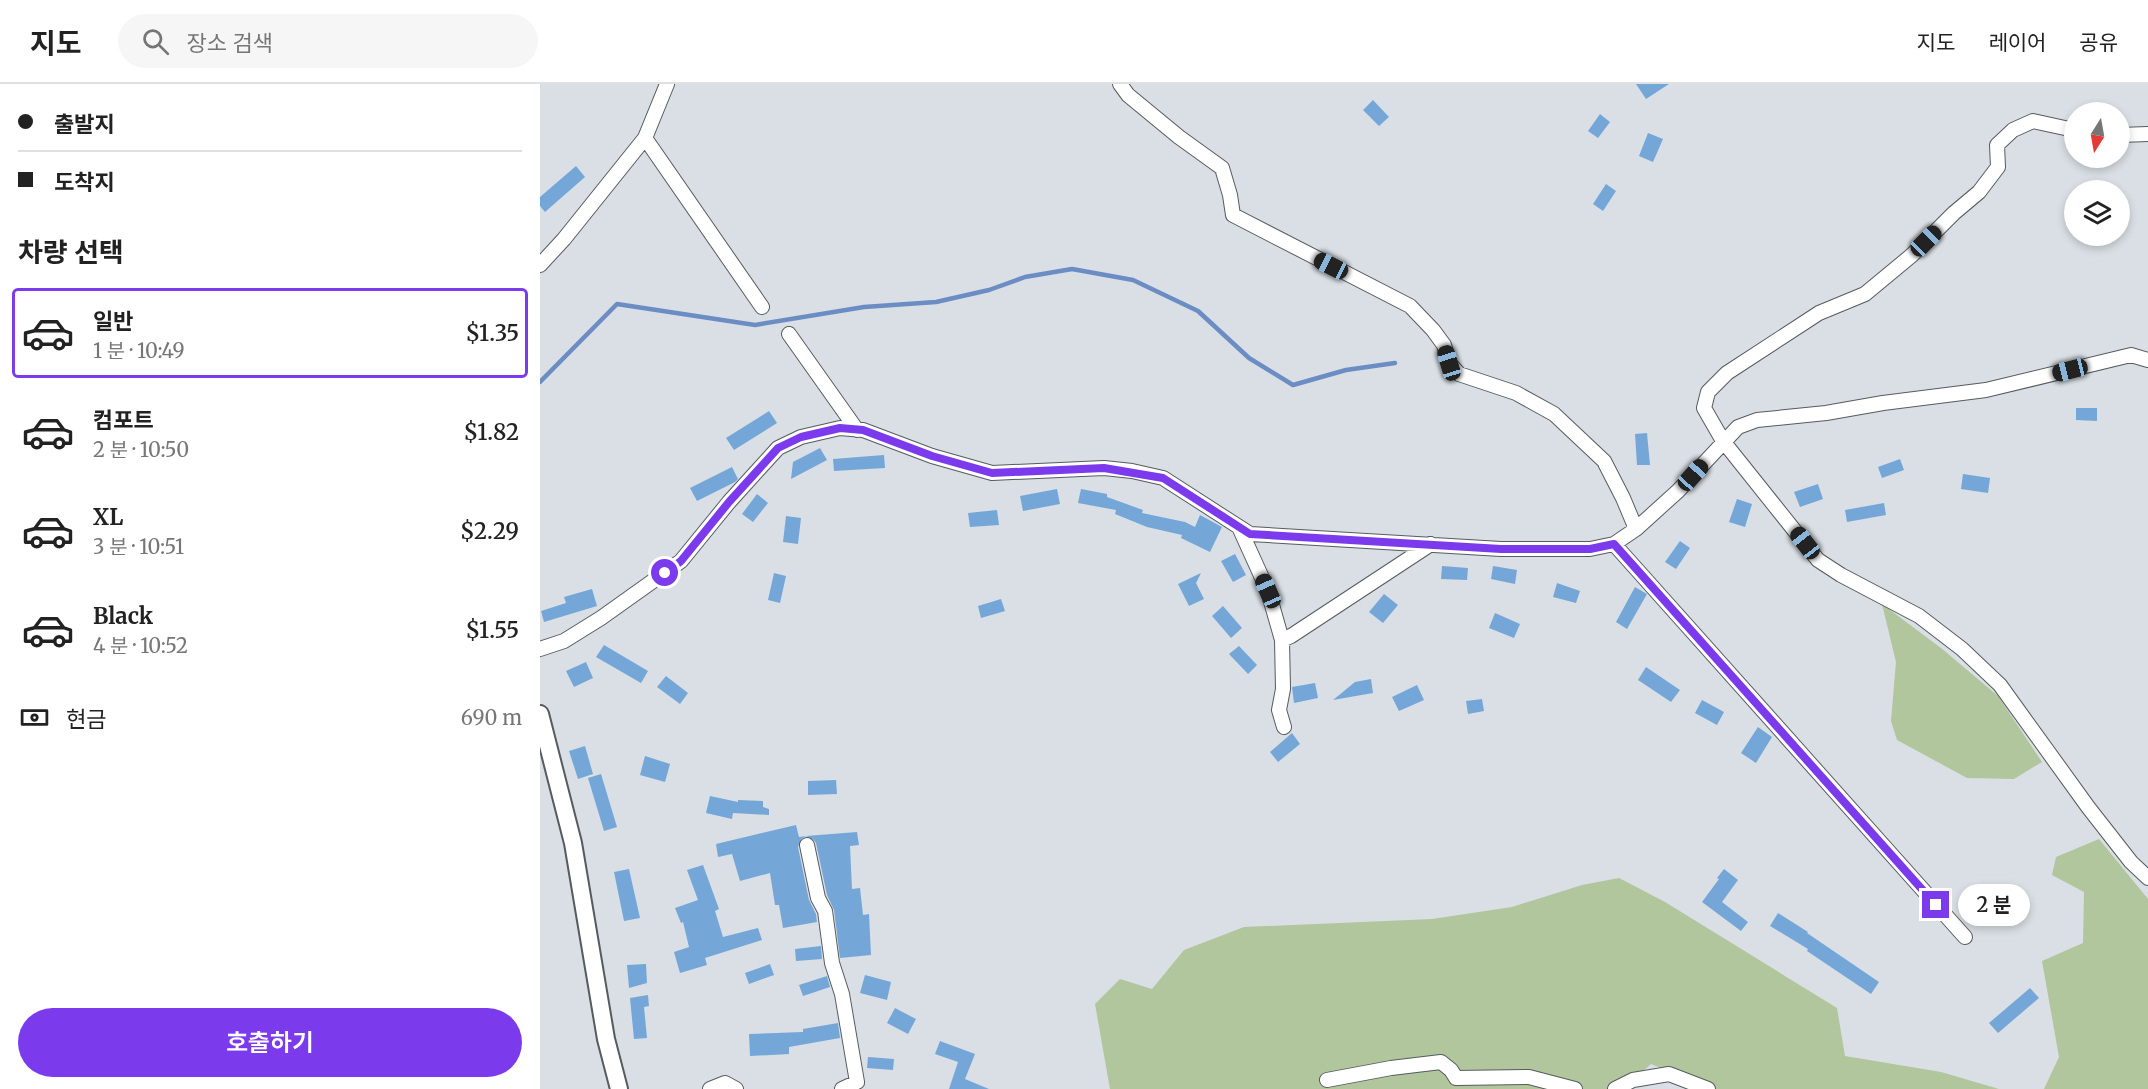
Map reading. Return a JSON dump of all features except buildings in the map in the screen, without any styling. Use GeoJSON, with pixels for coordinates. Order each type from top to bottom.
{"type":"FeatureCollection","features":[{"type":"Feature","properties":{"kind":"street"},"geometry":{"type":"LineString","coordinates":[[540,265],[564,239],[645,138],[667,84]]}},
{"type":"Feature","properties":{"kind":"street"},"geometry":{"type":"LineString","coordinates":[[1120,84],[1128,95],[1179,137],[1222,168],[1233,215],[1410,306],[1444,345],[1449,363],[1459,374],[1516,393],[1554,414],[1605,461],[1636,529]]}},
{"type":"Feature","properties":{"kind":"street"},"geometry":{"type":"LineString","coordinates":[[2064,128],[2033,121],[2013,130],[1997,145],[1998,167],[1980,192],[1954,213],[1912,255],[1866,294],[1819,313],[1727,373],[1708,392],[1704,408],[1723,441],[1818,561],[1919,616],[1962,649],[2000,685],[2088,807],[2131,862],[2148,878]]}},
{"type":"Feature","properties":{"kind":"street"},"geometry":{"type":"LineString","coordinates":[[2130,135],[2148,134]]}},
{"type":"Feature","properties":{"kind":"street"},"geometry":{"type":"LineString","coordinates":[[645,138],[762,307]]}},
{"type":"Feature","properties":{"kind":"street"},"geometry":{"type":"LineString","coordinates":[[789,334],[857,430]]}},
{"type":"Feature","properties":{"kind":"street"},"geometry":{"type":"LineString","coordinates":[[540,649],[564,641],[601,618],[681,561],[729,502],[778,448],[801,437],[840,428],[857,430],[893,440],[963,466],[992,473],[1104,468],[1163,478],[1250,534],[1501,549],[1590,549],[1614,544],[1636,529],[1678,491],[1738,427],[1757,420],[1826,413],[1986,390],[2132,355],[2148,360]]}},
{"type":"Feature","properties":{"kind":"street"},"geometry":{"type":"LineString","coordinates":[[1239,527],[1268,591],[1282,640],[1283,689],[1279,710],[1284,727]]}},
{"type":"Feature","properties":{"kind":"street"},"geometry":{"type":"LineString","coordinates":[[1282,640],[1359,593],[1431,544]]}},
{"type":"Feature","properties":{"kind":"street"},"geometry":{"type":"LineString","coordinates":[[1614,544],[1965,937]]}},
{"type":"Feature","properties":{"kind":"street"},"geometry":{"type":"LineString","coordinates":[[540,714],[573,843],[606,1039],[619,1089]]}},
{"type":"Feature","properties":{"kind":"street"},"geometry":{"type":"LineString","coordinates":[[807,845],[818,898],[825,911],[832,963],[842,994],[857,1082],[842,1089]]}},
{"type":"Feature","properties":{"kind":"street"},"geometry":{"type":"LineString","coordinates":[[1327,1080],[1391,1068],[1441,1062],[1451,1070],[1456,1078],[1528,1077],[1575,1089]]}},
{"type":"Feature","properties":{"kind":"street"},"geometry":{"type":"LineString","coordinates":[[1615,1089],[1633,1080],[1669,1074],[1708,1089]]}},
{"type":"Feature","properties":{"kind":"street"},"geometry":{"type":"LineString","coordinates":[[710,1089],[725,1083],[736,1089]]}},
{"type":"Feature","properties":{"kind":"green space"},"geometry":{"type":"Polygon","coordinates":[[[1882,604],[1941,648],[1998,696],[2042,762],[2014,779],[1967,778],[1897,740],[1891,721],[1896,662],[1882,604]]]}},
{"type":"Feature","properties":{"kind":"green space"},"geometry":{"type":"Polygon","coordinates":[[[2099,839],[2148,899],[2148,1089],[2044,1089],[2059,1057],[2042,961],[2083,943],[2084,892],[2052,875],[2056,857],[2099,839]]]}},
{"type":"Feature","properties":{"kind":"green space"},"geometry":{"type":"Polygon","coordinates":[[[1619,878],[1665,902],[1837,1008],[1845,1056],[1941,1072],[1999,1089],[1712,1089],[1651,1064],[1633,1080],[1629,1089],[1110,1089],[1095,1004],[1120,979],[1152,989],[1184,950],[1244,927],[1432,919],[1512,907],[1582,885],[1619,878]]]}},
{"type":"Feature","properties":{"kind":"waterway"},"geometry":{"type":"LineString","coordinates":[[540,382],[617,304],[755,325],[864,307],[936,302],[989,290],[1025,277],[1072,269],[1133,280],[1198,311],[1249,358],[1293,385],[1346,370],[1395,363]]}},
{"type":"Feature","properties":{"kind":"route"},"geometry":{"type":"LineString","coordinates":[[665,573],[681,561],[729,502],[778,448],[801,437],[840,428],[863,430],[932,456],[992,473],[1104,468],[1163,478],[1250,534],[1501,549],[1590,549],[1614,544],[1936,905]]}}]}
